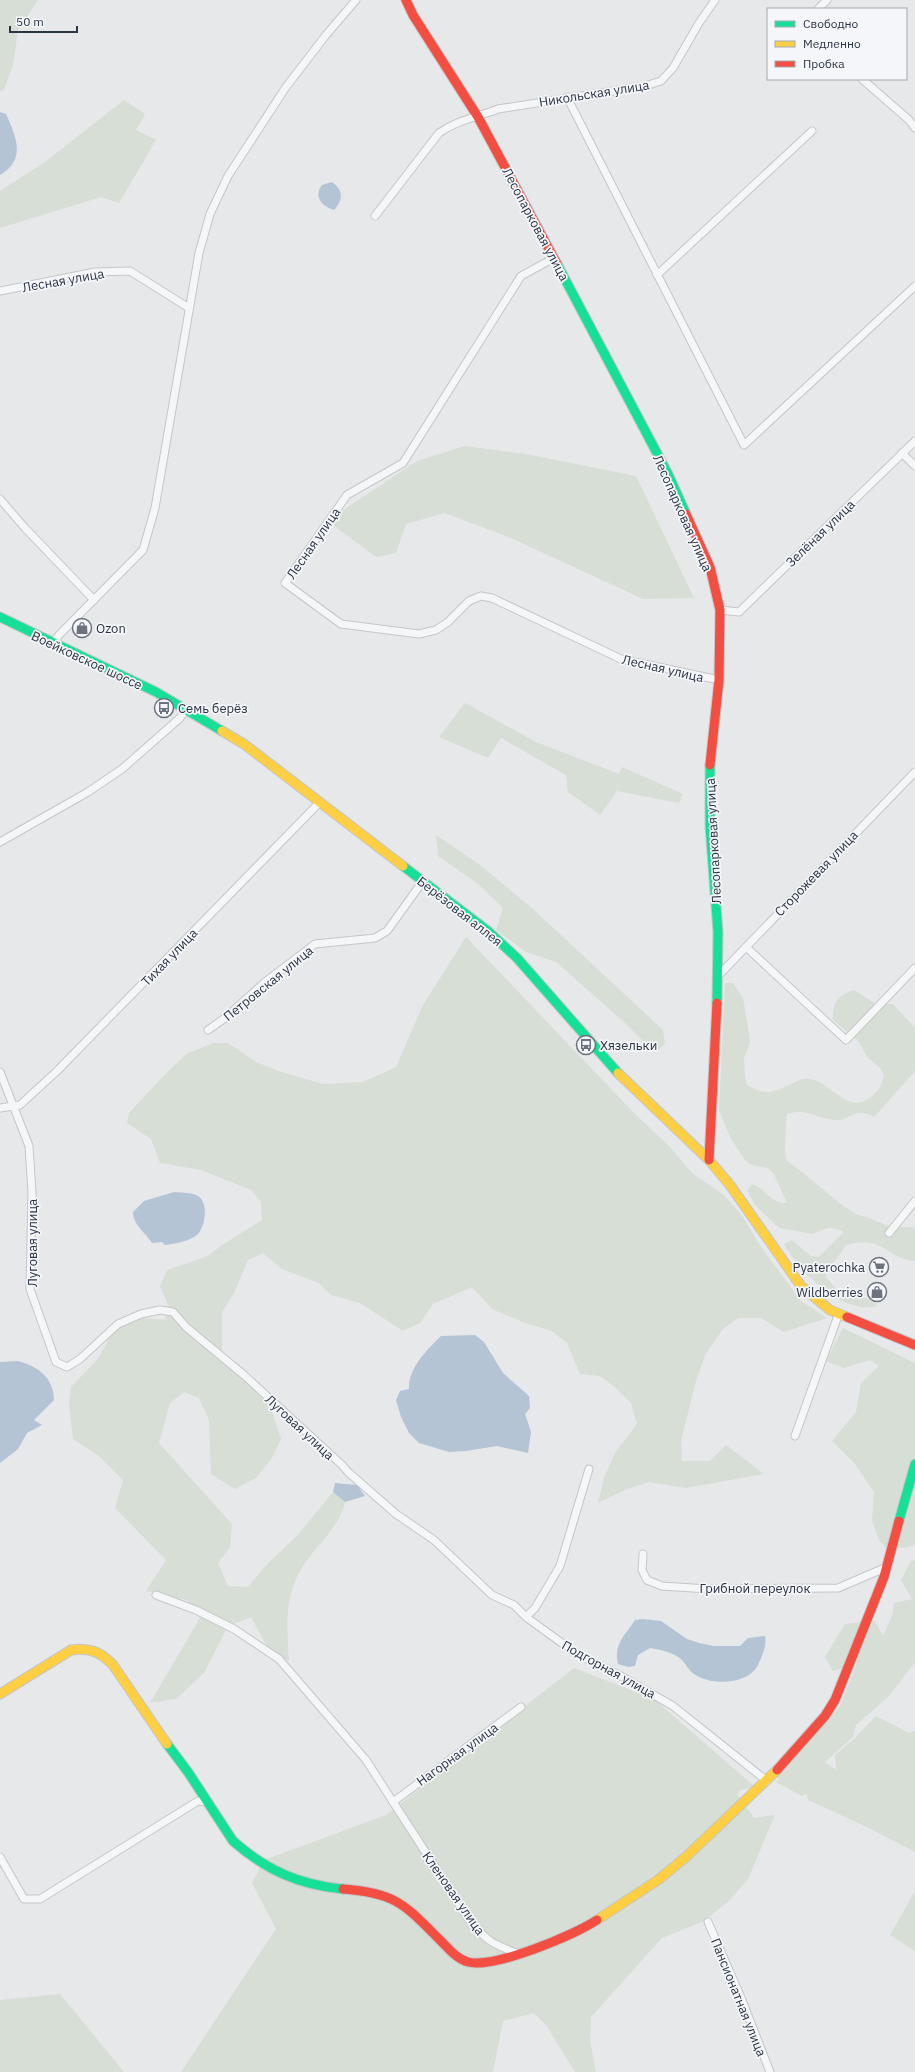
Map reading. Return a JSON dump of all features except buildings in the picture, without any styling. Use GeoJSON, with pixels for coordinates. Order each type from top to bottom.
{"type":"FeatureCollection","features":[{"type":"Feature","properties":{"kind":"street"},"geometry":{"type":"LineString","coordinates":[[53,644],[59,635],[143,550],[155,508],[199,253],[210,214],[228,176],[286,88],[326,35],[356,0]]}},
{"type":"Feature","properties":{"kind":"street","name":"Лесопарковая улица"},"geometry":{"type":"LineString","coordinates":[[406,0],[478,117],[554,258],[664,467],[710,567],[720,610],[719,680],[709,779],[710,826],[718,932],[718,976],[709,1160]]}},
{"type":"Feature","properties":{"kind":"street","name":"Никольская улица"},"geometry":{"type":"LineString","coordinates":[[375,216],[439,133],[453,123],[478,117],[498,109],[645,86],[661,81],[673,68],[699,22],[715,0]]}},
{"type":"Feature","properties":{"kind":"street"},"geometry":{"type":"LineString","coordinates":[[819,8],[827,0]]}},
{"type":"Feature","properties":{"kind":"street"},"geometry":{"type":"LineString","coordinates":[[863,80],[909,120],[915,128]]}},
{"type":"Feature","properties":{"kind":"street"},"geometry":{"type":"LineString","coordinates":[[567,97],[744,445],[915,286]]}},
{"type":"Feature","properties":{"kind":"street"},"geometry":{"type":"LineString","coordinates":[[657,275],[812,131]]}},
{"type":"Feature","properties":{"kind":"street","name":"Лесная улица"},"geometry":{"type":"LineString","coordinates":[[554,258],[521,276],[403,463],[347,496],[285,583],[341,624],[419,634],[436,630],[448,622],[469,601],[481,596],[492,598],[621,659],[719,680]]}},
{"type":"Feature","properties":{"kind":"street","name":"Лесная улица"},"geometry":{"type":"LineString","coordinates":[[0,291],[95,272],[130,271],[189,308]]}},
{"type":"Feature","properties":{"kind":"street","name":"Зелёная улица"},"geometry":{"type":"LineString","coordinates":[[720,610],[739,612],[915,441]]}},
{"type":"Feature","properties":{"kind":"street"},"geometry":{"type":"LineString","coordinates":[[902,453],[915,466]]}},
{"type":"Feature","properties":{"kind":"street"},"geometry":{"type":"LineString","coordinates":[[0,499],[25,528],[94,600]]}},
{"type":"Feature","properties":{"kind":"street","name":"Воейковское шоссе"},"geometry":{"type":"LineString","coordinates":[[0,617],[175,703]]}},
{"type":"Feature","properties":{"kind":"street","name":"Берёзовая аллея"},"geometry":{"type":"LineString","coordinates":[[175,703],[244,744],[488,931],[517,958],[627,1083],[709,1160]]}},
{"type":"Feature","properties":{"kind":"street"},"geometry":{"type":"LineString","coordinates":[[0,842],[88,792],[122,769],[180,718],[186,710]]}},
{"type":"Feature","properties":{"kind":"street","name":"Сторожевая улица"},"geometry":{"type":"LineString","coordinates":[[718,976],[915,772]]}},
{"type":"Feature","properties":{"kind":"street","name":"Тихая улица"},"geometry":{"type":"LineString","coordinates":[[14,1106],[20,1105],[57,1071],[320,802]]}},
{"type":"Feature","properties":{"kind":"street","name":"Петровская улица"},"geometry":{"type":"LineString","coordinates":[[208,1030],[225,1018],[265,982],[314,944],[375,938],[387,932],[423,882]]}},
{"type":"Feature","properties":{"kind":"street"},"geometry":{"type":"LineString","coordinates":[[746,947],[846,1040],[915,968]]}},
{"type":"Feature","properties":{"kind":"street","name":"Луговая улица"},"geometry":{"type":"LineString","coordinates":[[0,1072],[29,1146],[32,1193],[30,1289],[56,1362],[67,1367],[80,1359],[118,1324],[141,1314],[160,1310],[173,1312],[186,1327],[244,1375],[342,1465]]}},
{"type":"Feature","properties":{"kind":"street"},"geometry":{"type":"LineString","coordinates":[[0,1108],[14,1106]]}},
{"type":"Feature","properties":{"kind":"street"},"geometry":{"type":"LineString","coordinates":[[709,1160],[730,1185],[801,1286],[830,1310],[915,1345]]}},
{"type":"Feature","properties":{"kind":"street"},"geometry":{"type":"LineString","coordinates":[[889,1233],[915,1202]]}},
{"type":"Feature","properties":{"kind":"street"},"geometry":{"type":"LineString","coordinates":[[794,1436],[838,1314]]}},
{"type":"Feature","properties":{"kind":"street"},"geometry":{"type":"LineString","coordinates":[[0,1694],[71,1650],[82,1648],[92,1649],[106,1657],[113,1665],[156,1730],[188,1772],[206,1802],[233,1841],[269,1869],[300,1882],[321,1886],[369,1891],[389,1897],[407,1908],[453,1953],[467,1962],[482,1963],[521,1954],[590,1924],[658,1880],[687,1856],[767,1781],[825,1716],[835,1700],[887,1567],[915,1464]]}},
{"type":"Feature","properties":{"kind":"street","name":"Подгорная улица"},"geometry":{"type":"LineString","coordinates":[[342,1465],[396,1514],[434,1540],[492,1595],[514,1605],[526,1617],[577,1654],[620,1675],[673,1706],[767,1781]]}},
{"type":"Feature","properties":{"kind":"street"},"geometry":{"type":"LineString","coordinates":[[526,1617],[535,1608],[560,1566],[589,1469]]}},
{"type":"Feature","properties":{"kind":"street","name":"Грибной переулок"},"geometry":{"type":"LineString","coordinates":[[643,1554],[642,1570],[647,1580],[662,1586],[708,1589],[838,1588],[887,1567]]}},
{"type":"Feature","properties":{"kind":"street","name":"Кленовая улица"},"geometry":{"type":"LineString","coordinates":[[156,1595],[196,1610],[234,1629],[279,1659],[366,1760],[468,1918],[483,1937],[493,1944],[521,1954]]}},
{"type":"Feature","properties":{"kind":"street","name":"Нагорная улица"},"geometry":{"type":"LineString","coordinates":[[393,1802],[521,1707]]}},
{"type":"Feature","properties":{"kind":"street"},"geometry":{"type":"LineString","coordinates":[[0,1856],[24,1900],[40,1899],[198,1801],[206,1802]]}},
{"type":"Feature","properties":{"kind":"street","name":"Пансионатная улица"},"geometry":{"type":"LineString","coordinates":[[708,1922],[742,2000],[770,2072]]}},
{"type":"Feature","properties":{"kind":"shaded area"},"geometry":{"type":"Polygon","coordinates":[[[0,0],[38,0],[18,30],[13,65],[4,90],[0,91],[0,0]]]}},
{"type":"Feature","properties":{"kind":"shaded area"},"geometry":{"type":"Polygon","coordinates":[[[124,100],[145,114],[136,130],[156,140],[119,203],[101,197],[0,228],[0,191],[45,162],[124,100]]]}},
{"type":"Feature","properties":{"kind":"shaded area"},"geometry":{"type":"Polygon","coordinates":[[[465,446],[526,454],[636,476],[694,598],[643,599],[511,538],[445,513],[406,524],[396,553],[376,557],[333,525],[336,515],[417,461],[465,446]]]}},
{"type":"Feature","properties":{"kind":"shaded area"},"geometry":{"type":"Polygon","coordinates":[[[465,703],[536,742],[619,774],[622,767],[683,794],[679,803],[617,791],[600,815],[568,792],[566,775],[501,738],[488,758],[439,737],[465,703]]]}},
{"type":"Feature","properties":{"kind":"shaded area"},"geometry":{"type":"Polygon","coordinates":[[[436,835],[480,865],[533,909],[663,1030],[665,1044],[655,1053],[624,1022],[556,962],[526,952],[496,930],[503,908],[477,883],[438,856],[436,835]]]}},
{"type":"Feature","properties":{"kind":"shaded area"},"geometry":{"type":"Polygon","coordinates":[[[466,937],[634,1113],[669,1146],[693,1174],[724,1195],[743,1217],[761,1247],[801,1301],[827,1318],[784,1332],[761,1318],[738,1318],[723,1329],[705,1355],[696,1381],[681,1441],[682,1461],[710,1461],[726,1445],[764,1474],[686,1488],[649,1482],[627,1489],[598,1503],[604,1478],[615,1453],[637,1424],[631,1403],[616,1388],[600,1376],[580,1374],[567,1343],[552,1331],[525,1323],[492,1309],[472,1287],[433,1304],[420,1323],[403,1331],[360,1303],[331,1295],[319,1283],[282,1269],[263,1253],[248,1260],[234,1293],[222,1312],[222,1361],[242,1376],[269,1403],[281,1439],[272,1458],[256,1478],[235,1489],[211,1474],[209,1420],[199,1398],[184,1392],[170,1403],[159,1443],[232,1524],[230,1547],[218,1563],[228,1586],[248,1587],[269,1562],[296,1537],[333,1492],[345,1502],[342,1512],[332,1530],[305,1562],[291,1592],[287,1626],[289,1661],[269,1650],[251,1617],[228,1626],[204,1673],[176,1699],[150,1703],[200,1618],[187,1600],[146,1591],[166,1560],[115,1508],[123,1480],[99,1456],[73,1439],[69,1404],[71,1387],[97,1360],[112,1334],[127,1321],[145,1318],[165,1320],[169,1306],[160,1287],[167,1270],[208,1256],[222,1245],[262,1220],[261,1202],[251,1190],[201,1170],[160,1163],[151,1139],[127,1123],[129,1113],[169,1070],[188,1053],[213,1043],[228,1043],[256,1062],[281,1072],[323,1084],[363,1082],[396,1067],[423,1005],[466,937]]]}},
{"type":"Feature","properties":{"kind":"shaded area"},"geometry":{"type":"Polygon","coordinates":[[[725,983],[733,983],[743,998],[750,1043],[744,1058],[745,1077],[747,1085],[760,1091],[775,1091],[800,1080],[813,1080],[822,1084],[846,1100],[854,1103],[863,1102],[879,1089],[884,1075],[880,1068],[867,1057],[859,1042],[833,1020],[833,1009],[837,1000],[844,994],[854,990],[876,1004],[893,1004],[915,1028],[915,1071],[874,1117],[867,1114],[857,1113],[844,1119],[833,1120],[800,1112],[787,1114],[785,1150],[786,1158],[789,1163],[843,1206],[858,1215],[867,1217],[890,1227],[912,1227],[915,1230],[915,1261],[898,1257],[885,1248],[877,1245],[859,1242],[846,1245],[827,1273],[826,1277],[837,1289],[849,1295],[866,1298],[874,1302],[877,1306],[864,1307],[850,1304],[823,1289],[800,1266],[784,1244],[792,1240],[811,1256],[819,1257],[844,1232],[837,1229],[828,1228],[812,1234],[779,1228],[755,1205],[747,1191],[752,1184],[761,1189],[772,1199],[781,1203],[787,1203],[774,1174],[768,1168],[751,1165],[745,1160],[731,1139],[719,1110],[725,983]]]}},
{"type":"Feature","properties":{"kind":"shaded area"},"geometry":{"type":"Polygon","coordinates":[[[843,1328],[915,1363],[915,1544],[913,1546],[888,1550],[879,1540],[872,1520],[874,1492],[855,1464],[832,1441],[856,1412],[861,1383],[879,1366],[870,1360],[844,1368],[826,1361],[843,1328]]]}},
{"type":"Feature","properties":{"kind":"shaded area"},"geometry":{"type":"Polygon","coordinates":[[[912,1559],[915,1561],[915,1662],[889,1696],[856,1725],[853,1737],[825,1762],[836,1770],[835,1755],[854,1739],[876,1716],[909,1733],[915,1731],[915,1852],[869,1828],[808,1800],[807,1795],[804,1794],[802,1796],[776,1782],[779,1779],[778,1776],[840,1706],[857,1663],[856,1655],[851,1665],[833,1671],[825,1657],[845,1624],[875,1621],[883,1636],[892,1616],[894,1603],[912,1599],[901,1580],[912,1559]]]}},
{"type":"Feature","properties":{"kind":"shaded area"},"geometry":{"type":"Polygon","coordinates":[[[574,1668],[654,1699],[755,1787],[741,1790],[737,1794],[754,1818],[775,1815],[748,1879],[730,1900],[704,1921],[662,1938],[591,2017],[590,2041],[596,2072],[575,2072],[546,2025],[534,2013],[503,2021],[493,2072],[181,2072],[276,1929],[252,1883],[264,1860],[386,1815],[574,1668]]]}},
{"type":"Feature","properties":{"kind":"shaded area"},"geometry":{"type":"Polygon","coordinates":[[[915,1891],[915,1951],[890,1935],[915,1891]]]}},
{"type":"Feature","properties":{"kind":"shaded area"},"geometry":{"type":"Polygon","coordinates":[[[60,1994],[124,2072],[0,2072],[0,2000],[60,1994]]]}},
{"type":"Feature","properties":{"kind":"water"},"geometry":{"type":"Polygon","coordinates":[[[0,112],[6,114],[16,139],[17,147],[14,162],[0,175],[0,112]]]}},
{"type":"Feature","properties":{"kind":"water"},"geometry":{"type":"Polygon","coordinates":[[[332,182],[339,189],[341,196],[339,203],[334,210],[326,206],[320,200],[318,193],[322,185],[332,182]]]}},
{"type":"Feature","properties":{"kind":"water"},"geometry":{"type":"Polygon","coordinates":[[[174,1192],[196,1195],[203,1202],[205,1213],[201,1230],[191,1239],[182,1242],[165,1245],[162,1242],[152,1243],[137,1225],[133,1212],[144,1201],[174,1192]]]}},
{"type":"Feature","properties":{"kind":"water"},"geometry":{"type":"Polygon","coordinates":[[[475,1335],[484,1342],[503,1373],[529,1396],[530,1408],[525,1414],[531,1432],[528,1453],[497,1446],[449,1452],[419,1443],[409,1433],[401,1417],[396,1400],[400,1391],[409,1389],[415,1367],[430,1347],[441,1336],[475,1335]]]}},
{"type":"Feature","properties":{"kind":"water"},"geometry":{"type":"Polygon","coordinates":[[[17,1361],[37,1369],[48,1379],[53,1392],[54,1400],[34,1420],[42,1425],[27,1433],[18,1449],[0,1463],[0,1362],[17,1361]]]}},
{"type":"Feature","properties":{"kind":"water"},"geometry":{"type":"Polygon","coordinates":[[[335,1483],[357,1485],[365,1496],[345,1502],[333,1492],[335,1483]]]}},
{"type":"Feature","properties":{"kind":"water"},"geometry":{"type":"Polygon","coordinates":[[[643,1619],[661,1621],[687,1639],[699,1643],[714,1646],[740,1646],[748,1638],[765,1636],[765,1647],[758,1665],[753,1672],[746,1677],[729,1682],[719,1682],[701,1678],[692,1673],[682,1660],[675,1655],[650,1648],[638,1655],[635,1666],[628,1667],[618,1664],[617,1651],[621,1640],[635,1620],[643,1619]]]}},
{"type":"Feature","properties":{"kind":"traffic: fast"},"geometry":{"type":"LineString","coordinates":[[557,264],[668,474],[686,514]]}},
{"type":"Feature","properties":{"kind":"traffic: fast"},"geometry":{"type":"LineString","coordinates":[[0,617],[156,692],[222,731]]}},
{"type":"Feature","properties":{"kind":"traffic: fast"},"geometry":{"type":"LineString","coordinates":[[710,765],[710,826],[718,932],[717,1003]]}},
{"type":"Feature","properties":{"kind":"traffic: fast"},"geometry":{"type":"LineString","coordinates":[[403,866],[488,931],[517,958],[618,1073]]}},
{"type":"Feature","properties":{"kind":"traffic: fast"},"geometry":{"type":"LineString","coordinates":[[899,1521],[915,1464]]}},
{"type":"Feature","properties":{"kind":"traffic: fast"},"geometry":{"type":"LineString","coordinates":[[167,1744],[188,1772],[233,1841],[245,1851],[271,1868],[298,1880],[343,1889]]}},
{"type":"Feature","properties":{"kind":"traffic: slow"},"geometry":{"type":"LineString","coordinates":[[222,731],[244,744],[403,866]]}},
{"type":"Feature","properties":{"kind":"traffic: slow"},"geometry":{"type":"LineString","coordinates":[[618,1073],[709,1160],[730,1185],[801,1286],[830,1310],[847,1317]]}},
{"type":"Feature","properties":{"kind":"traffic: slow"},"geometry":{"type":"LineString","coordinates":[[0,1694],[71,1650],[89,1650],[104,1657],[113,1665],[167,1744]]}},
{"type":"Feature","properties":{"kind":"traffic: slow"},"geometry":{"type":"LineString","coordinates":[[597,1920],[658,1880],[687,1856],[777,1770]]}},
{"type":"Feature","properties":{"kind":"traffic: jam"},"geometry":{"type":"LineString","coordinates":[[406,0],[413,15],[478,117],[557,264]]}},
{"type":"Feature","properties":{"kind":"traffic: jam"},"geometry":{"type":"LineString","coordinates":[[686,514],[710,567],[720,610],[719,680],[710,765]]}},
{"type":"Feature","properties":{"kind":"traffic: jam"},"geometry":{"type":"LineString","coordinates":[[709,1160],[717,1003]]}},
{"type":"Feature","properties":{"kind":"traffic: jam"},"geometry":{"type":"LineString","coordinates":[[847,1317],[915,1345]]}},
{"type":"Feature","properties":{"kind":"traffic: jam"},"geometry":{"type":"LineString","coordinates":[[777,1770],[825,1716],[835,1700],[884,1577],[899,1521]]}},
{"type":"Feature","properties":{"kind":"traffic: jam"},"geometry":{"type":"LineString","coordinates":[[343,1889],[376,1894],[399,1903],[418,1918],[460,1959],[468,1962],[480,1963],[514,1956],[553,1942],[597,1920]]}},
{"type":"Feature","properties":{"kind":"place","name":"Ozon"},"geometry":{"type":"Point","coordinates":[82,628]}},
{"type":"Feature","properties":{"kind":"place","name":"Семь берёз"},"geometry":{"type":"Point","coordinates":[164,708]}},
{"type":"Feature","properties":{"kind":"place","name":"Хязельки"},"geometry":{"type":"Point","coordinates":[586,1045]}},
{"type":"Feature","properties":{"kind":"place","name":"Pyaterochka"},"geometry":{"type":"Point","coordinates":[879,1267]}},
{"type":"Feature","properties":{"kind":"place","name":"Wildberries"},"geometry":{"type":"Point","coordinates":[877,1292]}}]}
